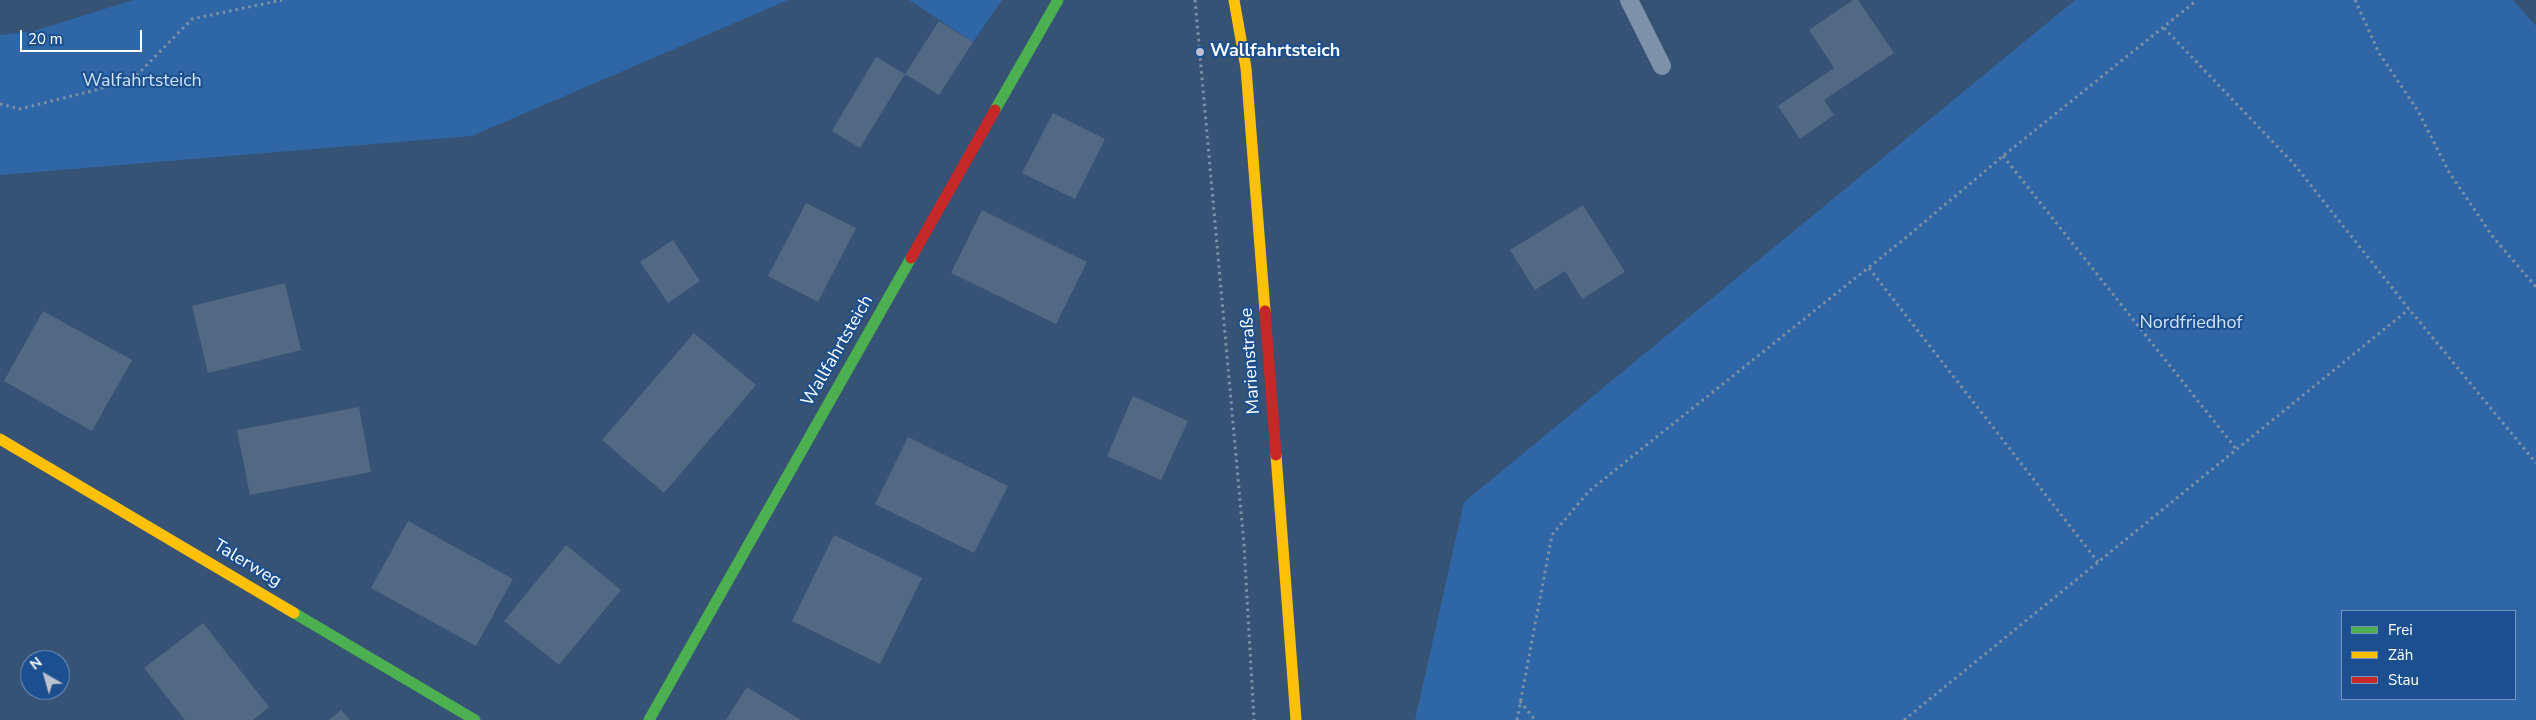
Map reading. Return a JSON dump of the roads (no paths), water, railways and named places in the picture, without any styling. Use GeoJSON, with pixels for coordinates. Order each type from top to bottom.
{"type":"FeatureCollection","features":[{"type":"Feature","properties":{"kind":"street","name":"Wallfahrtsteich"},"geometry":{"type":"LineString","coordinates":[[649,720],[1058,0]]}},
{"type":"Feature","properties":{"kind":"street","name":"Marienstraße"},"geometry":{"type":"LineString","coordinates":[[1234,0],[1246,68],[1296,720]]}},
{"type":"Feature","properties":{"kind":"street","name":"Talerweg"},"geometry":{"type":"LineString","coordinates":[[0,439],[475,720]]}},
{"type":"Feature","properties":{"kind":"lane"},"geometry":{"type":"LineString","coordinates":[[1629,0],[1662,66]]}},
{"type":"Feature","properties":{"kind":"place","name":"Wallfahrtsteich"},"geometry":{"type":"Point","coordinates":[1200,52]}},
{"type":"Feature","properties":{"kind":"park label","name":"Walfahrtsteich"},"geometry":{"type":"Point","coordinates":[142,82]}},
{"type":"Feature","properties":{"kind":"park label","name":"Nordfriedhof"},"geometry":{"type":"Point","coordinates":[2191,324]}}]}
